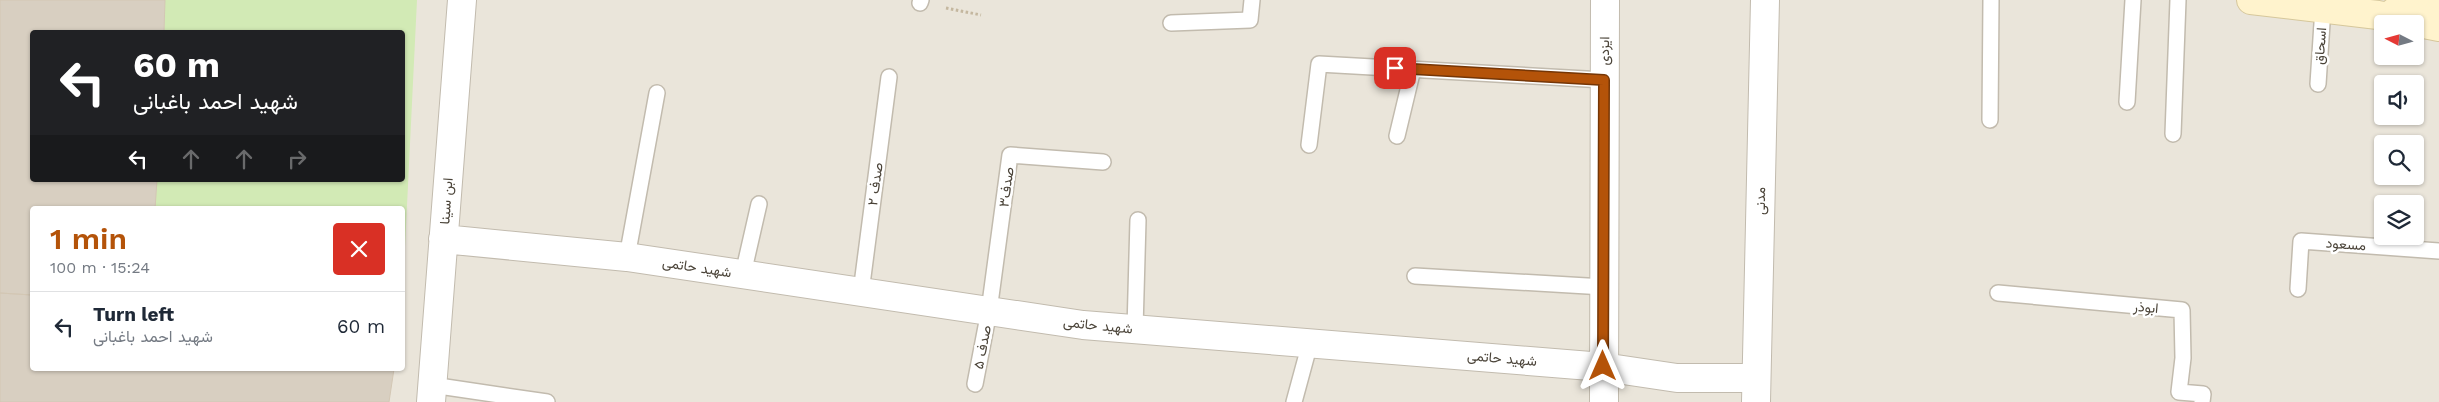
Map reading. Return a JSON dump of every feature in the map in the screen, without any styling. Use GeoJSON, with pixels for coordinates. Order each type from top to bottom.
{"type":"FeatureCollection","features":[{"type":"Feature","properties":{"kind":"street","name":"ابن سینا"},"geometry":{"type":"LineString","coordinates":[[431,393],[462,0]]}},
{"type":"Feature","properties":{"kind":"street","name":"ایزدی"},"geometry":{"type":"LineString","coordinates":[[1604,402],[1605,0]]}},
{"type":"Feature","properties":{"kind":"street","name":"مدنی"},"geometry":{"type":"LineString","coordinates":[[1756,390],[1764,0]]}},
{"type":"Feature","properties":{"kind":"street"},"geometry":{"type":"LineString","coordinates":[[2251,0],[2378,15],[2439,4]]}},
{"type":"Feature","properties":{"kind":"street"},"geometry":{"type":"LineString","coordinates":[[2424,24],[2439,27]]}},
{"type":"Feature","properties":{"kind":"street","name":"شهید حاتمی"},"geometry":{"type":"LineString","coordinates":[[443,239],[627,257],[1083,325],[1603,366],[1756,390]]}},
{"type":"Feature","properties":{"kind":"lane"},"geometry":{"type":"LineString","coordinates":[[1171,23],[1250,20],[1252,0]]}},
{"type":"Feature","properties":{"kind":"lane"},"geometry":{"type":"LineString","coordinates":[[1990,120],[1991,0]]}},
{"type":"Feature","properties":{"kind":"lane"},"geometry":{"type":"LineString","coordinates":[[2127,102],[2133,0]]}},
{"type":"Feature","properties":{"kind":"lane"},"geometry":{"type":"LineString","coordinates":[[2173,134],[2178,0]]}},
{"type":"Feature","properties":{"kind":"lane","name":"اسحاق"},"geometry":{"type":"LineString","coordinates":[[2318,84],[2323,8]]}},
{"type":"Feature","properties":{"kind":"lane"},"geometry":{"type":"LineString","coordinates":[[1309,145],[1320,64],[1604,80]]}},
{"type":"Feature","properties":{"kind":"lane"},"geometry":{"type":"LineString","coordinates":[[1397,136],[1414,69]]}},
{"type":"Feature","properties":{"kind":"lane","name":"صدف ۲"},"geometry":{"type":"LineString","coordinates":[[861,292],[890,77]]}},
{"type":"Feature","properties":{"kind":"lane"},"geometry":{"type":"LineString","coordinates":[[627,257],[657,93]]}},
{"type":"Feature","properties":{"kind":"lane","name":"صدف۳"},"geometry":{"type":"LineString","coordinates":[[989,310],[1010,155],[1103,162]]}},
{"type":"Feature","properties":{"kind":"lane"},"geometry":{"type":"LineString","coordinates":[[743,274],[759,204]]}},
{"type":"Feature","properties":{"kind":"lane"},"geometry":{"type":"LineString","coordinates":[[1135,329],[1138,220]]}},
{"type":"Feature","properties":{"kind":"lane","name":"مسعود"},"geometry":{"type":"LineString","coordinates":[[2298,289],[2301,241],[2439,251]]}},
{"type":"Feature","properties":{"kind":"lane"},"geometry":{"type":"LineString","coordinates":[[1415,276],[1604,287]]}},
{"type":"Feature","properties":{"kind":"lane","name":"ابوذر"},"geometry":{"type":"LineString","coordinates":[[1998,292],[2182,310],[2183,358],[2180,392],[2203,394],[2202,402]]}},
{"type":"Feature","properties":{"kind":"lane","name":"صدف ۵"},"geometry":{"type":"LineString","coordinates":[[975,384],[989,310]]}},
{"type":"Feature","properties":{"kind":"lane"},"geometry":{"type":"LineString","coordinates":[[1294,402],[1310,343]]}},
{"type":"Feature","properties":{"kind":"lane"},"geometry":{"type":"LineString","coordinates":[[431,393],[547,402]]}},
{"type":"Feature","properties":{"kind":"path"},"geometry":{"type":"LineString","coordinates":[[920,1],[981,15]]}},
{"type":"Feature","properties":{"kind":"shaded area"},"geometry":{"type":"Polygon","coordinates":[[[0,0],[2439,0],[2439,402],[0,402],[0,0]]]}},
{"type":"Feature","properties":{"kind":"green space"},"geometry":{"type":"Polygon","coordinates":[[[165,0],[417,0],[405,247],[405,206],[155,206],[157,182],[405,182],[405,30],[164,30],[165,0]]]}},
{"type":"Feature","properties":{"kind":"building"},"geometry":{"type":"Polygon","coordinates":[[[0,0],[165,0],[164,30],[30,30],[30,182],[157,182],[155,206],[30,206],[30,295],[0,293],[0,0]]]}},
{"type":"Feature","properties":{"kind":"building"},"geometry":{"type":"Polygon","coordinates":[[[0,293],[30,295],[30,371],[394,371],[389,402],[0,402],[0,293]]]}},
{"type":"Feature","properties":{"kind":"route"},"geometry":{"type":"LineString","coordinates":[[1395,68],[1604,80],[1603,366]]}}]}
